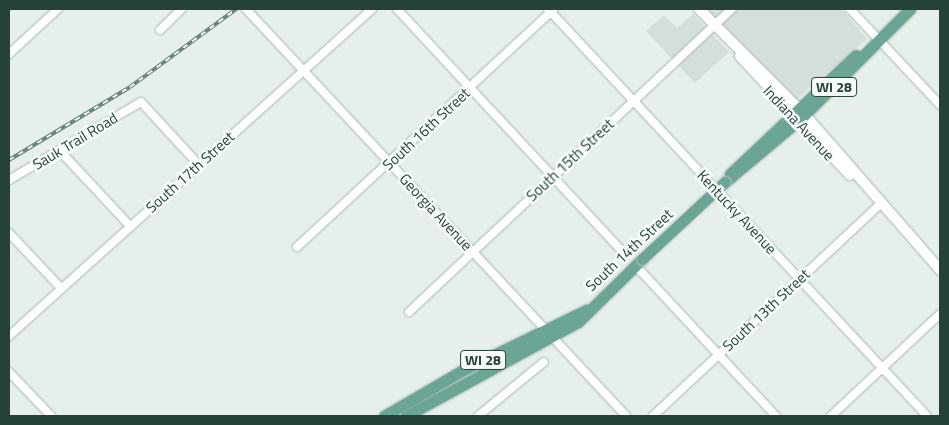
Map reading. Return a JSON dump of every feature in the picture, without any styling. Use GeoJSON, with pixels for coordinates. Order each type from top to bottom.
{"type":"FeatureCollection","features":[{"type":"Feature","properties":{"kind":"main road","name":"Indiana Avenue"},"geometry":{"type":"LineString","coordinates":[[699,9],[940,270]]}},
{"type":"Feature","properties":{"kind":"main road","name":"South 14th Street"},"geometry":{"type":"LineString","coordinates":[[548,332],[586,310],[910,9]]}},
{"type":"Feature","properties":{"kind":"main road","name":"WI 28"},"geometry":{"type":"LineString","coordinates":[[384,416],[548,332]]}},
{"type":"Feature","properties":{"kind":"main road","name":"WI 28"},"geometry":{"type":"LineString","coordinates":[[406,416],[548,332]]}},
{"type":"Feature","properties":{"kind":"street"},"geometry":{"type":"LineString","coordinates":[[9,54],[58,9]]}},
{"type":"Feature","properties":{"kind":"street"},"geometry":{"type":"LineString","coordinates":[[160,30],[182,9]]}},
{"type":"Feature","properties":{"kind":"street","name":"Georgia Avenue"},"geometry":{"type":"LineString","coordinates":[[246,9],[626,416]]}},
{"type":"Feature","properties":{"kind":"street","name":"South 17th Street"},"geometry":{"type":"LineString","coordinates":[[9,336],[372,9]]}},
{"type":"Feature","properties":{"kind":"street"},"geometry":{"type":"LineString","coordinates":[[397,9],[622,251]]}},
{"type":"Feature","properties":{"kind":"street","name":"South 15th Street"},"geometry":{"type":"LineString","coordinates":[[409,312],[732,9]]}},
{"type":"Feature","properties":{"kind":"street"},"geometry":{"type":"LineString","coordinates":[[850,9],[940,105]]}},
{"type":"Feature","properties":{"kind":"street","name":"South 16th Street"},"geometry":{"type":"LineString","coordinates":[[297,247],[390,163],[551,10]]}},
{"type":"Feature","properties":{"kind":"street","name":"Kentucky Avenue"},"geometry":{"type":"LineString","coordinates":[[551,10],[927,416]]}},
{"type":"Feature","properties":{"kind":"street","name":"Sauk Trail Road"},"geometry":{"type":"LineString","coordinates":[[9,180],[141,102],[198,164]]}},
{"type":"Feature","properties":{"kind":"street"},"geometry":{"type":"LineString","coordinates":[[60,151],[130,226]]}},
{"type":"Feature","properties":{"kind":"street","name":"South 13th Street"},"geometry":{"type":"LineString","coordinates":[[653,416],[880,204]]}},
{"type":"Feature","properties":{"kind":"street"},"geometry":{"type":"LineString","coordinates":[[9,233],[61,288]]}},
{"type":"Feature","properties":{"kind":"street"},"geometry":{"type":"LineString","coordinates":[[639,262],[719,355],[776,416]]}},
{"type":"Feature","properties":{"kind":"street"},"geometry":{"type":"LineString","coordinates":[[831,416],[940,314]]}},
{"type":"Feature","properties":{"kind":"street"},"geometry":{"type":"LineString","coordinates":[[478,416],[544,362]]}},
{"type":"Feature","properties":{"kind":"street"},"geometry":{"type":"LineString","coordinates":[[9,372],[51,416]]}},
{"type":"Feature","properties":{"kind":"shaded area"},"geometry":{"type":"Polygon","coordinates":[[[707,9],[842,9],[867,39],[797,99],[707,9]]]}},
{"type":"Feature","properties":{"kind":"shaded area"},"geometry":{"type":"Polygon","coordinates":[[[693,14],[729,52],[695,83],[646,31],[664,15],[677,28],[693,14]]]}},
{"type":"Feature","properties":{"kind":"railway"},"geometry":{"type":"LineString","coordinates":[[9,160],[130,87],[236,9]]}}]}
